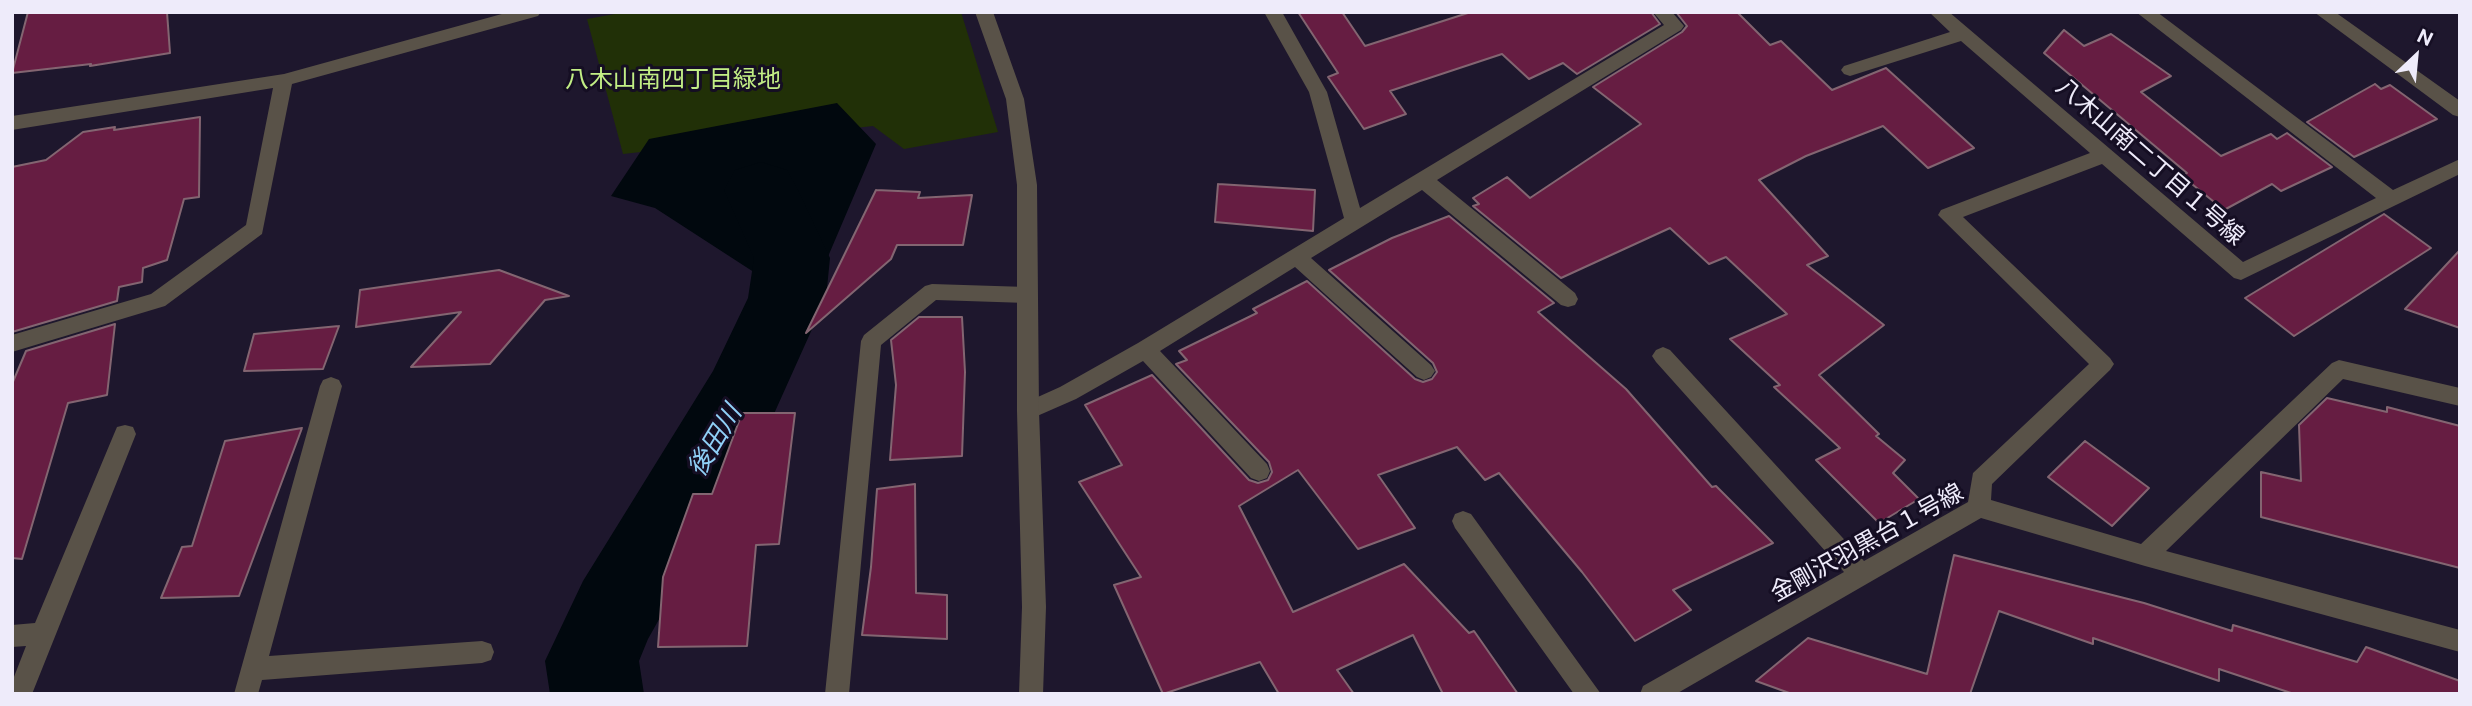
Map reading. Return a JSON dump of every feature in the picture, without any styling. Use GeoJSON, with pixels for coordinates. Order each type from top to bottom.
{"type":"FeatureCollection","features":[{"type":"Feature","properties":{"kind":"street"},"geometry":{"type":"LineString","coordinates":[[12,123],[284,80],[532,12]]}},
{"type":"Feature","properties":{"kind":"street"},"geometry":{"type":"LineString","coordinates":[[984,12],[1015,99],[1027,185],[1028,411],[1034,607],[1031,694]]}},
{"type":"Feature","properties":{"kind":"street"},"geometry":{"type":"LineString","coordinates":[[1273,12],[1318,92],[1354,220]]}},
{"type":"Feature","properties":{"kind":"street"},"geometry":{"type":"LineString","coordinates":[[1028,411],[1068,393],[1145,349],[1675,26],[1662,12]]}},
{"type":"Feature","properties":{"kind":"street","name":"八木山南二丁目１号線"},"geometry":{"type":"LineString","coordinates":[[1938,12],[2241,272],[2460,166]]}},
{"type":"Feature","properties":{"kind":"street"},"geometry":{"type":"LineString","coordinates":[[2145,12],[2391,199]]}},
{"type":"Feature","properties":{"kind":"street"},"geometry":{"type":"LineString","coordinates":[[2323,12],[2460,110]]}},
{"type":"Feature","properties":{"kind":"street"},"geometry":{"type":"LineString","coordinates":[[1850,70],[1964,34]]}},
{"type":"Feature","properties":{"kind":"street"},"geometry":{"type":"LineString","coordinates":[[12,344],[158,300],[255,229],[284,80]]}},
{"type":"Feature","properties":{"kind":"street"},"geometry":{"type":"LineString","coordinates":[[1979,507],[1981,480],[2104,364],[1948,215],[2105,155]]}},
{"type":"Feature","properties":{"kind":"street"},"geometry":{"type":"LineString","coordinates":[[1422,179],[1569,299]]}},
{"type":"Feature","properties":{"kind":"street"},"geometry":{"type":"LineString","coordinates":[[1297,257],[1424,371]]}},
{"type":"Feature","properties":{"kind":"street"},"geometry":{"type":"LineString","coordinates":[[837,694],[871,341],[932,292],[1027,295]]}},
{"type":"Feature","properties":{"kind":"street"},"geometry":{"type":"LineString","coordinates":[[1145,349],[1259,471]]}},
{"type":"Feature","properties":{"kind":"street"},"geometry":{"type":"LineString","coordinates":[[1663,356],[1861,574]]}},
{"type":"Feature","properties":{"kind":"street"},"geometry":{"type":"LineString","coordinates":[[2145,556],[2339,369],[2460,397]]}},
{"type":"Feature","properties":{"kind":"street"},"geometry":{"type":"LineString","coordinates":[[246,694],[331,386]]}},
{"type":"Feature","properties":{"kind":"street"},"geometry":{"type":"LineString","coordinates":[[20,694],[125,434]]}},
{"type":"Feature","properties":{"kind":"street","name":"金剛沢羽黒台１号線"},"geometry":{"type":"LineString","coordinates":[[1652,694],[1979,507],[2145,556],[2460,641]]}},
{"type":"Feature","properties":{"kind":"street"},"geometry":{"type":"LineString","coordinates":[[1463,521],[1588,694]]}},
{"type":"Feature","properties":{"kind":"street"},"geometry":{"type":"LineString","coordinates":[[12,636],[43,633]]}},
{"type":"Feature","properties":{"kind":"street"},"geometry":{"type":"LineString","coordinates":[[253,669],[482,652]]}},
{"type":"Feature","properties":{"kind":"green space","name":"八木山南四丁目緑地"},"geometry":{"type":"Polygon","coordinates":[[[626,12],[961,12],[998,132],[904,149],[873,126],[623,154],[587,19],[626,12]]]}},
{"type":"Feature","properties":{"kind":"shaded area"},"geometry":{"type":"Polygon","coordinates":[[[837,103],[876,144],[821,273],[800,302],[655,208],[611,196],[649,139],[837,103]]]}},
{"type":"Feature","properties":{"kind":"building"},"geometry":{"type":"Polygon","coordinates":[[[28,12],[167,12],[170,53],[90,66],[91,64],[12,73],[28,12]]]}},
{"type":"Feature","properties":{"kind":"building"},"geometry":{"type":"Polygon","coordinates":[[[1298,12],[1342,12],[1365,46],[1471,12],[1651,12],[1660,24],[1577,74],[1563,63],[1529,79],[1502,54],[1390,91],[1406,114],[1364,129],[1328,77],[1338,73],[1298,12]]]}},
{"type":"Feature","properties":{"kind":"building"},"geometry":{"type":"Polygon","coordinates":[[[1676,12],[1737,12],[1770,45],[1781,41],[1832,90],[1886,68],[1974,148],[1928,168],[1883,126],[1806,156],[1759,180],[1828,256],[1807,265],[1884,325],[1819,375],[1879,434],[1876,436],[1905,460],[1893,473],[1919,499],[1879,523],[1816,460],[1840,448],[1774,387],[1780,385],[1730,339],[1787,314],[1726,257],[1709,264],[1670,228],[1561,278],[1473,206],[1479,204],[1473,198],[1507,177],[1530,198],[1641,124],[1593,87],[1682,32],[1687,26],[1676,12]]]}},
{"type":"Feature","properties":{"kind":"building"},"geometry":{"type":"Polygon","coordinates":[[[2064,30],[2084,46],[2111,34],[2171,76],[2141,92],[2221,156],[2271,134],[2277,139],[2287,133],[2332,167],[2281,191],[2272,184],[2224,210],[2182,176],[2187,173],[2044,53],[2064,30]]]}},
{"type":"Feature","properties":{"kind":"building"},"geometry":{"type":"Polygon","coordinates":[[[2375,84],[2381,89],[2390,85],[2437,119],[2354,157],[2307,122],[2375,84]]]}},
{"type":"Feature","properties":{"kind":"building"},"geometry":{"type":"Polygon","coordinates":[[[200,117],[199,197],[184,199],[167,260],[143,268],[142,282],[119,287],[117,301],[12,332],[12,167],[46,160],[83,132],[200,117]]]}},
{"type":"Feature","properties":{"kind":"building"},"geometry":{"type":"Polygon","coordinates":[[[1218,184],[1315,190],[1313,231],[1215,222],[1218,184]]]}},
{"type":"Feature","properties":{"kind":"building"},"geometry":{"type":"Polygon","coordinates":[[[876,190],[920,192],[918,198],[972,195],[963,245],[897,245],[891,259],[806,333],[876,190]]]}},
{"type":"Feature","properties":{"kind":"building"},"geometry":{"type":"Polygon","coordinates":[[[2384,214],[2431,248],[2294,336],[2245,298],[2384,214]]]}},
{"type":"Feature","properties":{"kind":"building"},"geometry":{"type":"Polygon","coordinates":[[[1449,216],[1554,303],[1538,312],[1626,389],[1712,487],[1716,486],[1773,543],[1673,590],[1691,610],[1635,641],[1582,572],[1499,473],[1485,480],[1457,447],[1378,475],[1415,528],[1358,549],[1298,470],[1239,506],[1293,612],[1404,564],[1469,633],[1474,631],[1518,694],[1443,694],[1413,635],[1337,670],[1354,694],[1279,694],[1260,662],[1163,694],[1114,585],[1141,577],[1079,482],[1122,465],[1085,405],[1152,375],[1249,480],[1258,483],[1268,480],[1272,472],[1269,462],[1176,364],[1187,360],[1179,351],[1257,313],[1253,309],[1307,281],[1415,379],[1423,382],[1432,379],[1437,372],[1433,363],[1329,270],[1392,238],[1449,216]]]}},
{"type":"Feature","properties":{"kind":"building"},"geometry":{"type":"Polygon","coordinates":[[[2460,250],[2460,328],[2405,309],[2460,250]]]}},
{"type":"Feature","properties":{"kind":"building"},"geometry":{"type":"Polygon","coordinates":[[[499,270],[569,296],[545,300],[490,364],[411,367],[461,312],[356,327],[360,290],[499,270]]]}},
{"type":"Feature","properties":{"kind":"building"},"geometry":{"type":"Polygon","coordinates":[[[919,317],[962,317],[965,372],[962,456],[890,460],[896,385],[891,340],[919,317]]]}},
{"type":"Feature","properties":{"kind":"building"},"geometry":{"type":"Polygon","coordinates":[[[115,324],[107,395],[68,403],[22,559],[12,558],[12,384],[26,351],[115,324]]]}},
{"type":"Feature","properties":{"kind":"building"},"geometry":{"type":"Polygon","coordinates":[[[339,326],[323,369],[244,371],[254,334],[339,326]]]}},
{"type":"Feature","properties":{"kind":"building"},"geometry":{"type":"Polygon","coordinates":[[[2327,398],[2387,412],[2387,407],[2460,426],[2460,568],[2261,517],[2261,472],[2301,481],[2299,425],[2327,398]]]}},
{"type":"Feature","properties":{"kind":"building"},"geometry":{"type":"Polygon","coordinates":[[[742,413],[795,413],[779,544],[756,545],[747,646],[658,647],[663,577],[693,494],[712,494],[742,413]]]}},
{"type":"Feature","properties":{"kind":"building"},"geometry":{"type":"Polygon","coordinates":[[[302,428],[239,596],[161,598],[182,547],[192,546],[225,441],[302,428]]]}},
{"type":"Feature","properties":{"kind":"building"},"geometry":{"type":"Polygon","coordinates":[[[2085,441],[2149,488],[2112,526],[2048,477],[2085,441]]]}},
{"type":"Feature","properties":{"kind":"building"},"geometry":{"type":"Polygon","coordinates":[[[915,484],[916,593],[947,595],[947,639],[862,635],[877,489],[915,484]]]}},
{"type":"Feature","properties":{"kind":"building"},"geometry":{"type":"Polygon","coordinates":[[[1954,555],[2144,603],[2232,631],[2233,625],[2357,662],[2366,647],[2460,681],[2460,694],[2294,694],[2219,669],[2219,681],[2093,638],[2093,644],[1999,611],[1970,694],[1792,694],[1756,681],[1808,638],[1927,674],[1954,555]]]}},
{"type":"Feature","properties":{"kind":"waterway","name":"後田川"},"geometry":{"type":"LineString","coordinates":[[597,694],[592,661],[615,611],[744,392],[787,298],[792,258],[761,190]]}}]}
